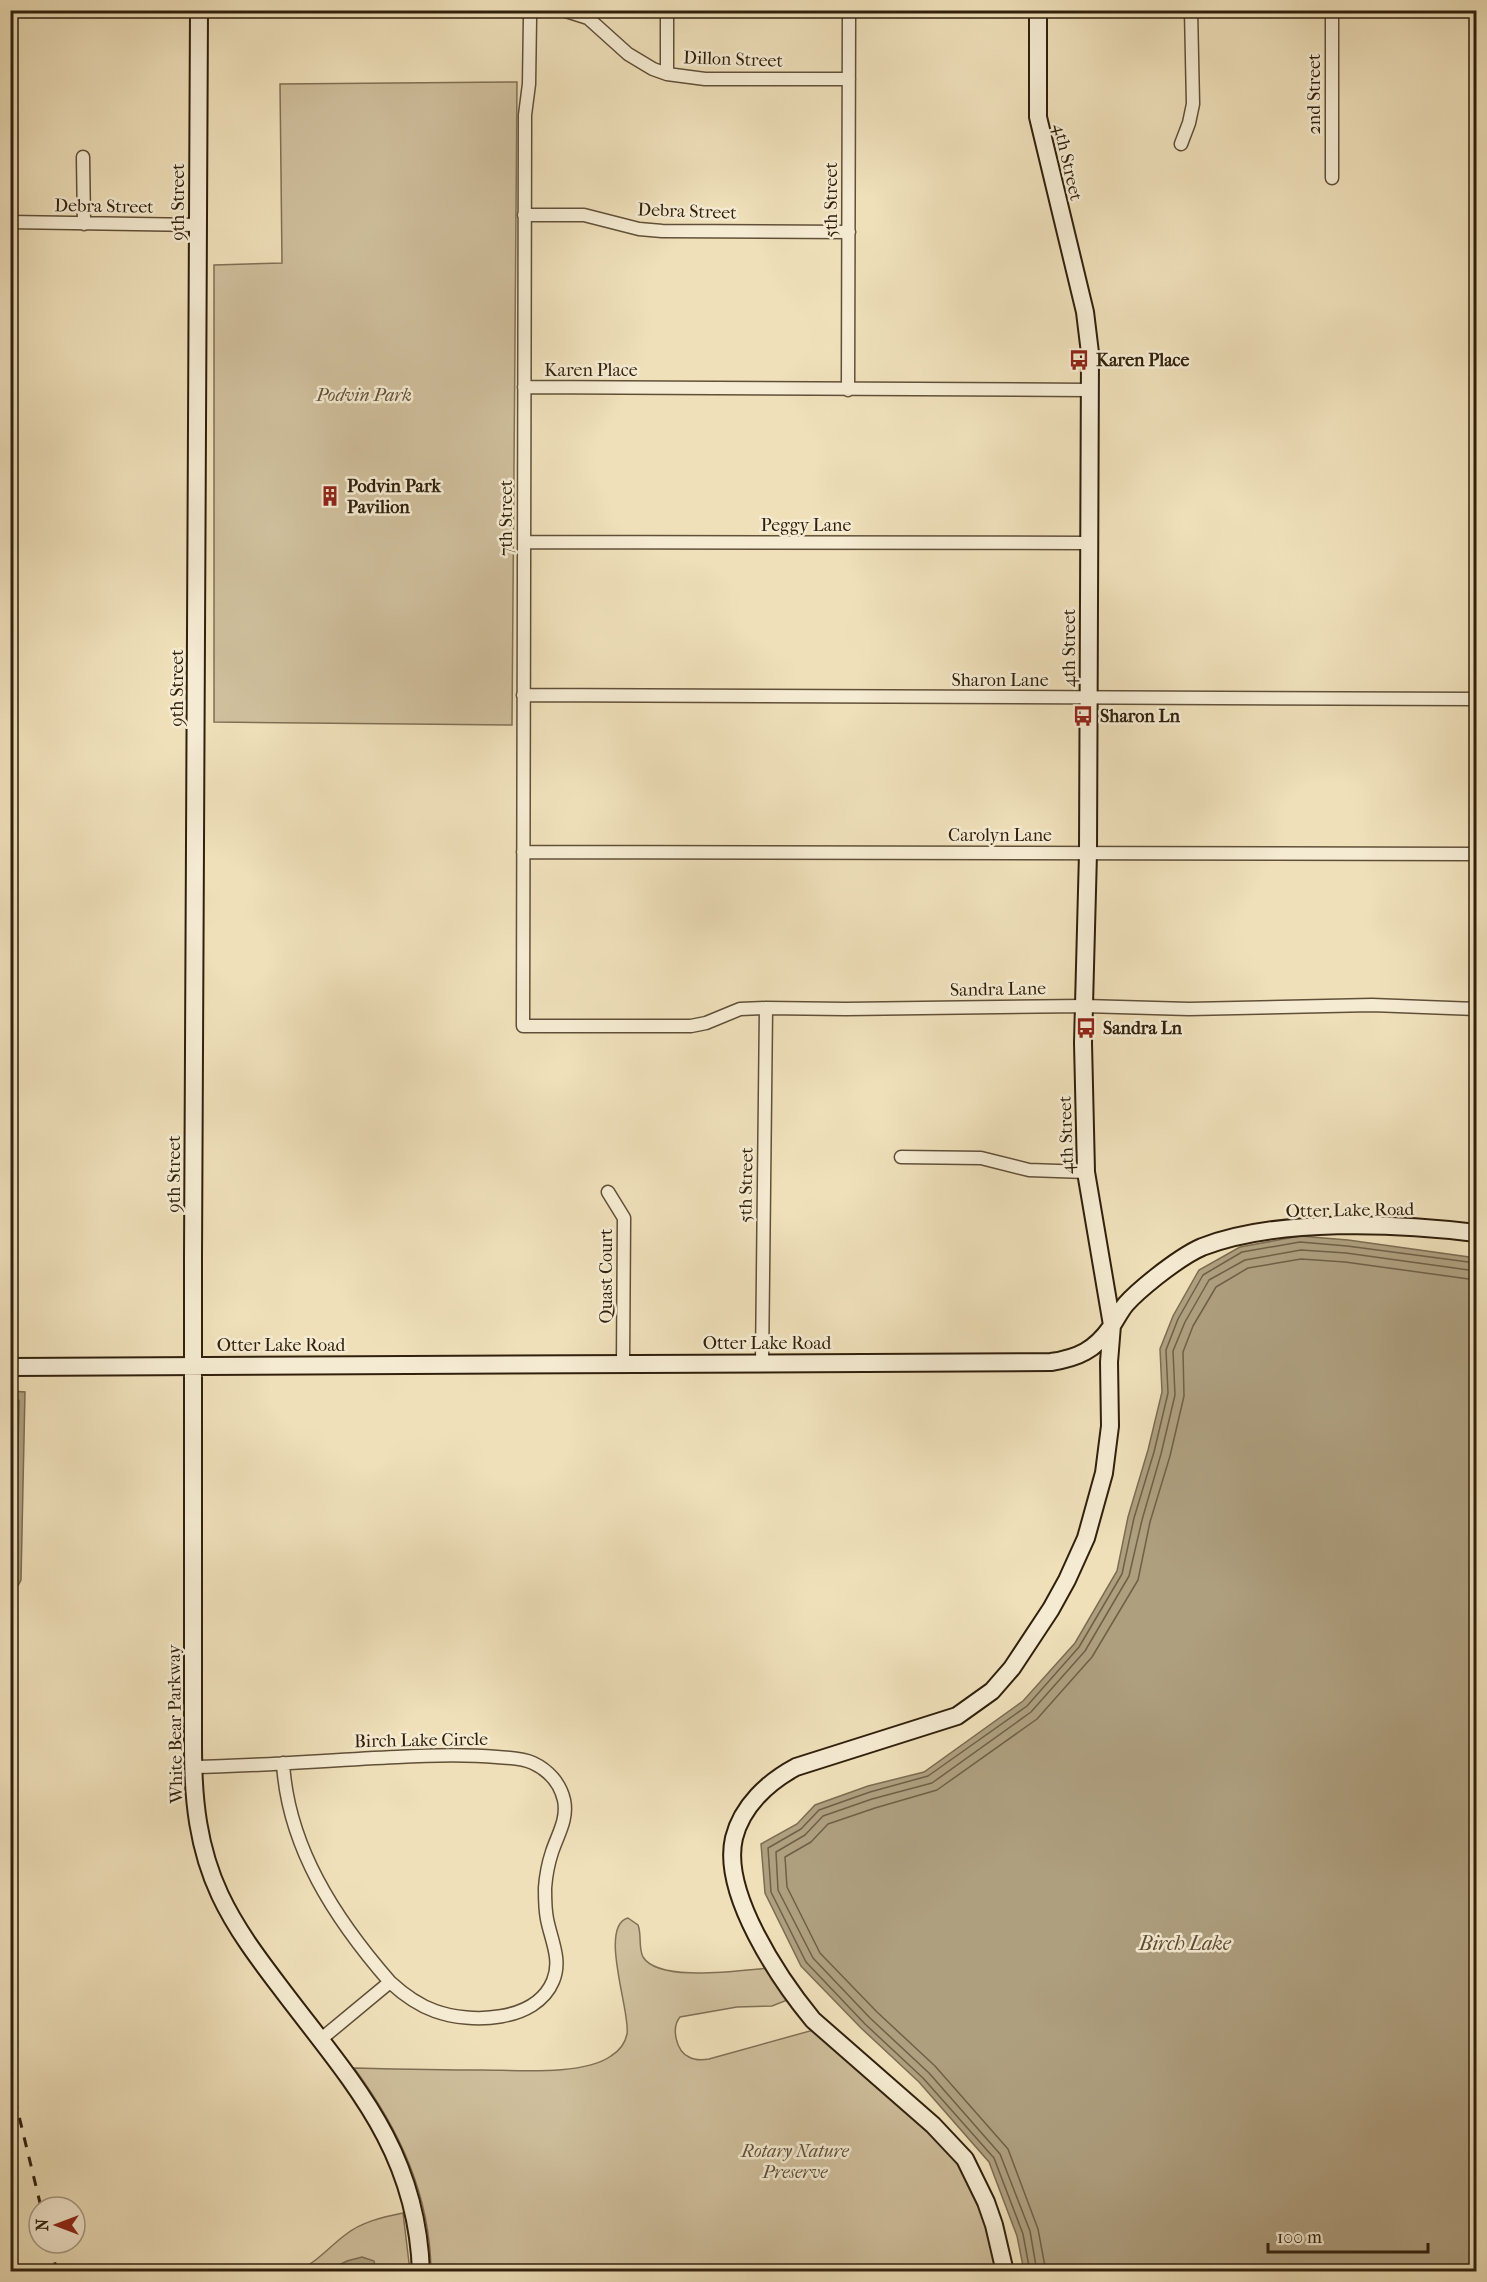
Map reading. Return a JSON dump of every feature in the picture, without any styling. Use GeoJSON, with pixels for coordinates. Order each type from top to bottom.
{"type":"FeatureCollection","features":[{"type":"Feature","properties":{"kind":"street","name":"9th Street"},"geometry":{"type":"LineString","coordinates":[[193,1366],[199,10]]}},
{"type":"Feature","properties":{"kind":"street","name":"7th Street"},"geometry":{"type":"LineString","coordinates":[[523,1026],[525,115],[529,84],[530,18],[527,10]]}},
{"type":"Feature","properties":{"kind":"street","name":"Dillon Street"},"geometry":{"type":"LineString","coordinates":[[563,10],[588,18],[628,54],[653,69],[667,74],[705,79],[849,79]]}},
{"type":"Feature","properties":{"kind":"street"},"geometry":{"type":"LineString","coordinates":[[667,10],[667,74]]}},
{"type":"Feature","properties":{"kind":"street","name":"5th Street"},"geometry":{"type":"LineString","coordinates":[[848,390],[849,10]]}},
{"type":"Feature","properties":{"kind":"street","name":"4th Street"},"geometry":{"type":"LineString","coordinates":[[1005,2271],[986,2202],[965,2159],[933,2125],[813,2020],[781,1979],[754,1932],[738,1887],[732,1855],[734,1839],[746,1811],[777,1778],[796,1767],[957,1716],[976,1705],[1006,1676],[1051,1609],[1086,1538],[1104,1473],[1110,1426],[1109,1362],[1112,1325],[1086,1172],[1084,1006],[1088,853],[1089,333],[1038,117],[1038,10]]}},
{"type":"Feature","properties":{"kind":"street"},"geometry":{"type":"LineString","coordinates":[[1181,144],[1193,104],[1191,10]]}},
{"type":"Feature","properties":{"kind":"street","name":"2nd Street"},"geometry":{"type":"LineString","coordinates":[[1332,10],[1332,177]]}},
{"type":"Feature","properties":{"kind":"street"},"geometry":{"type":"LineString","coordinates":[[83,157],[84,224]]}},
{"type":"Feature","properties":{"kind":"street","name":"Debra Street"},"geometry":{"type":"LineString","coordinates":[[525,215],[584,215],[627,226],[662,231],[849,232]]}},
{"type":"Feature","properties":{"kind":"street","name":"Debra Street"},"geometry":{"type":"LineString","coordinates":[[10,222],[198,225]]}},
{"type":"Feature","properties":{"kind":"street","name":"Karen Place"},"geometry":{"type":"LineString","coordinates":[[524,387],[1090,390]]}},
{"type":"Feature","properties":{"kind":"street","name":"Peggy Lane"},"geometry":{"type":"LineString","coordinates":[[524,542],[1089,543]]}},
{"type":"Feature","properties":{"kind":"street","name":"Sharon Lane"},"geometry":{"type":"LineString","coordinates":[[523,695],[1476,699]]}},
{"type":"Feature","properties":{"kind":"street","name":"Carolyn Lane"},"geometry":{"type":"LineString","coordinates":[[523,852],[1476,854]]}},
{"type":"Feature","properties":{"kind":"street","name":"Sandra Lane"},"geometry":{"type":"LineString","coordinates":[[523,1026],[691,1026],[706,1023],[740,1009],[766,1008],[1084,1006],[1189,1009],[1372,1005],[1476,1009]]}},
{"type":"Feature","properties":{"kind":"street","name":"5th Street"},"geometry":{"type":"LineString","coordinates":[[762,1363],[766,1008]]}},
{"type":"Feature","properties":{"kind":"street"},"geometry":{"type":"LineString","coordinates":[[902,1157],[981,1158],[1029,1170],[1086,1172]]}},
{"type":"Feature","properties":{"kind":"street","name":"Quast Court"},"geometry":{"type":"LineString","coordinates":[[608,1192],[624,1218],[623,1364]]}},
{"type":"Feature","properties":{"kind":"street","name":"Otter Lake Road"},"geometry":{"type":"LineString","coordinates":[[10,1367],[1051,1362],[1066,1360],[1082,1354],[1100,1343],[1125,1305],[1155,1277],[1191,1253],[1234,1237],[1299,1227],[1328,1226],[1476,1233]]}},
{"type":"Feature","properties":{"kind":"street","name":"White Bear Parkway"},"geometry":{"type":"LineString","coordinates":[[193,1366],[193,1767],[195,1804],[207,1862],[219,1893],[248,1944],[368,2106],[396,2156],[413,2210],[421,2271]]}},
{"type":"Feature","properties":{"kind":"street","name":"Birch Lake Circle"},"geometry":{"type":"LineString","coordinates":[[193,1767],[444,1755],[482,1755],[532,1763],[549,1774],[559,1787],[565,1818],[550,1858],[545,1891],[546,1912],[557,1967],[553,1981],[543,1996],[532,2005],[508,2014],[469,2018],[451,2016],[430,2009],[411,1999],[390,1982],[341,1918],[313,1872],[291,1815],[283,1763]]}},
{"type":"Feature","properties":{"kind":"street"},"geometry":{"type":"LineString","coordinates":[[320,2040],[390,1982]]}},
{"type":"Feature","properties":{"kind":"green space","name":"Podvin Park"},"geometry":{"type":"Polygon","coordinates":[[[517,82],[512,725],[214,722],[214,265],[282,263],[280,84],[517,82]]]}},
{"type":"Feature","properties":{"kind":"green space","name":"Rotary Nature Preserve"},"geometry":{"type":"Polygon","coordinates":[[[628,1918],[638,1925],[643,1957],[652,1965],[666,1970],[702,1973],[769,1968],[790,1999],[772,2006],[737,2007],[680,2017],[675,2033],[681,2050],[692,2058],[707,2059],[817,2029],[930,2132],[956,2161],[978,2199],[1000,2271],[431,2271],[425,2215],[409,2164],[385,2115],[354,2068],[530,2071],[584,2067],[611,2056],[621,2047],[627,2034],[618,1971],[616,1937],[620,1924],[628,1918]]]}},
{"type":"Feature","properties":{"kind":"green space"},"geometry":{"type":"Polygon","coordinates":[[[403,2213],[410,2271],[376,2271],[377,2267],[296,2272],[365,2223],[403,2213]]]}},
{"type":"Feature","properties":{"kind":"water","name":"Birch Lake"},"geometry":{"type":"Polygon","coordinates":[[[1300,1236],[1348,1240],[1476,1258],[1476,2271],[1024,2271],[1017,2236],[989,2162],[919,2082],[861,2028],[801,1966],[765,1893],[761,1844],[797,1824],[815,1805],[868,1786],[924,1772],[1023,1701],[1075,1643],[1117,1571],[1128,1517],[1162,1392],[1160,1349],[1173,1316],[1199,1270],[1240,1247],[1300,1236]]]}},
{"type":"Feature","properties":{"kind":"water"},"geometry":{"type":"Polygon","coordinates":[[[11,1391],[25,1392],[21,1580],[11,1599],[11,1391]]]}},
{"type":"Feature","properties":{"kind":"water"},"geometry":{"type":"Polygon","coordinates":[[[362,2257],[374,2261],[376,2271],[327,2271],[347,2261],[362,2257]]]}},
{"type":"Feature","properties":{"kind":"railway"},"geometry":{"type":"LineString","coordinates":[[10,2079],[38,2195]]}},
{"type":"Feature","properties":{"kind":"railway"},"geometry":{"type":"LineString","coordinates":[[53,2255],[57,2272]]}},
{"type":"Feature","properties":{"kind":"place","name":"Karen Place"},"geometry":{"type":"Point","coordinates":[1079,360]}},
{"type":"Feature","properties":{"kind":"place","name":"Podvin Park Pavilion"},"geometry":{"type":"Point","coordinates":[330,496]}},
{"type":"Feature","properties":{"kind":"place","name":"Sharon Ln"},"geometry":{"type":"Point","coordinates":[1083,716]}},
{"type":"Feature","properties":{"kind":"place","name":"Sandra Ln"},"geometry":{"type":"Point","coordinates":[1086,1028]}}]}
